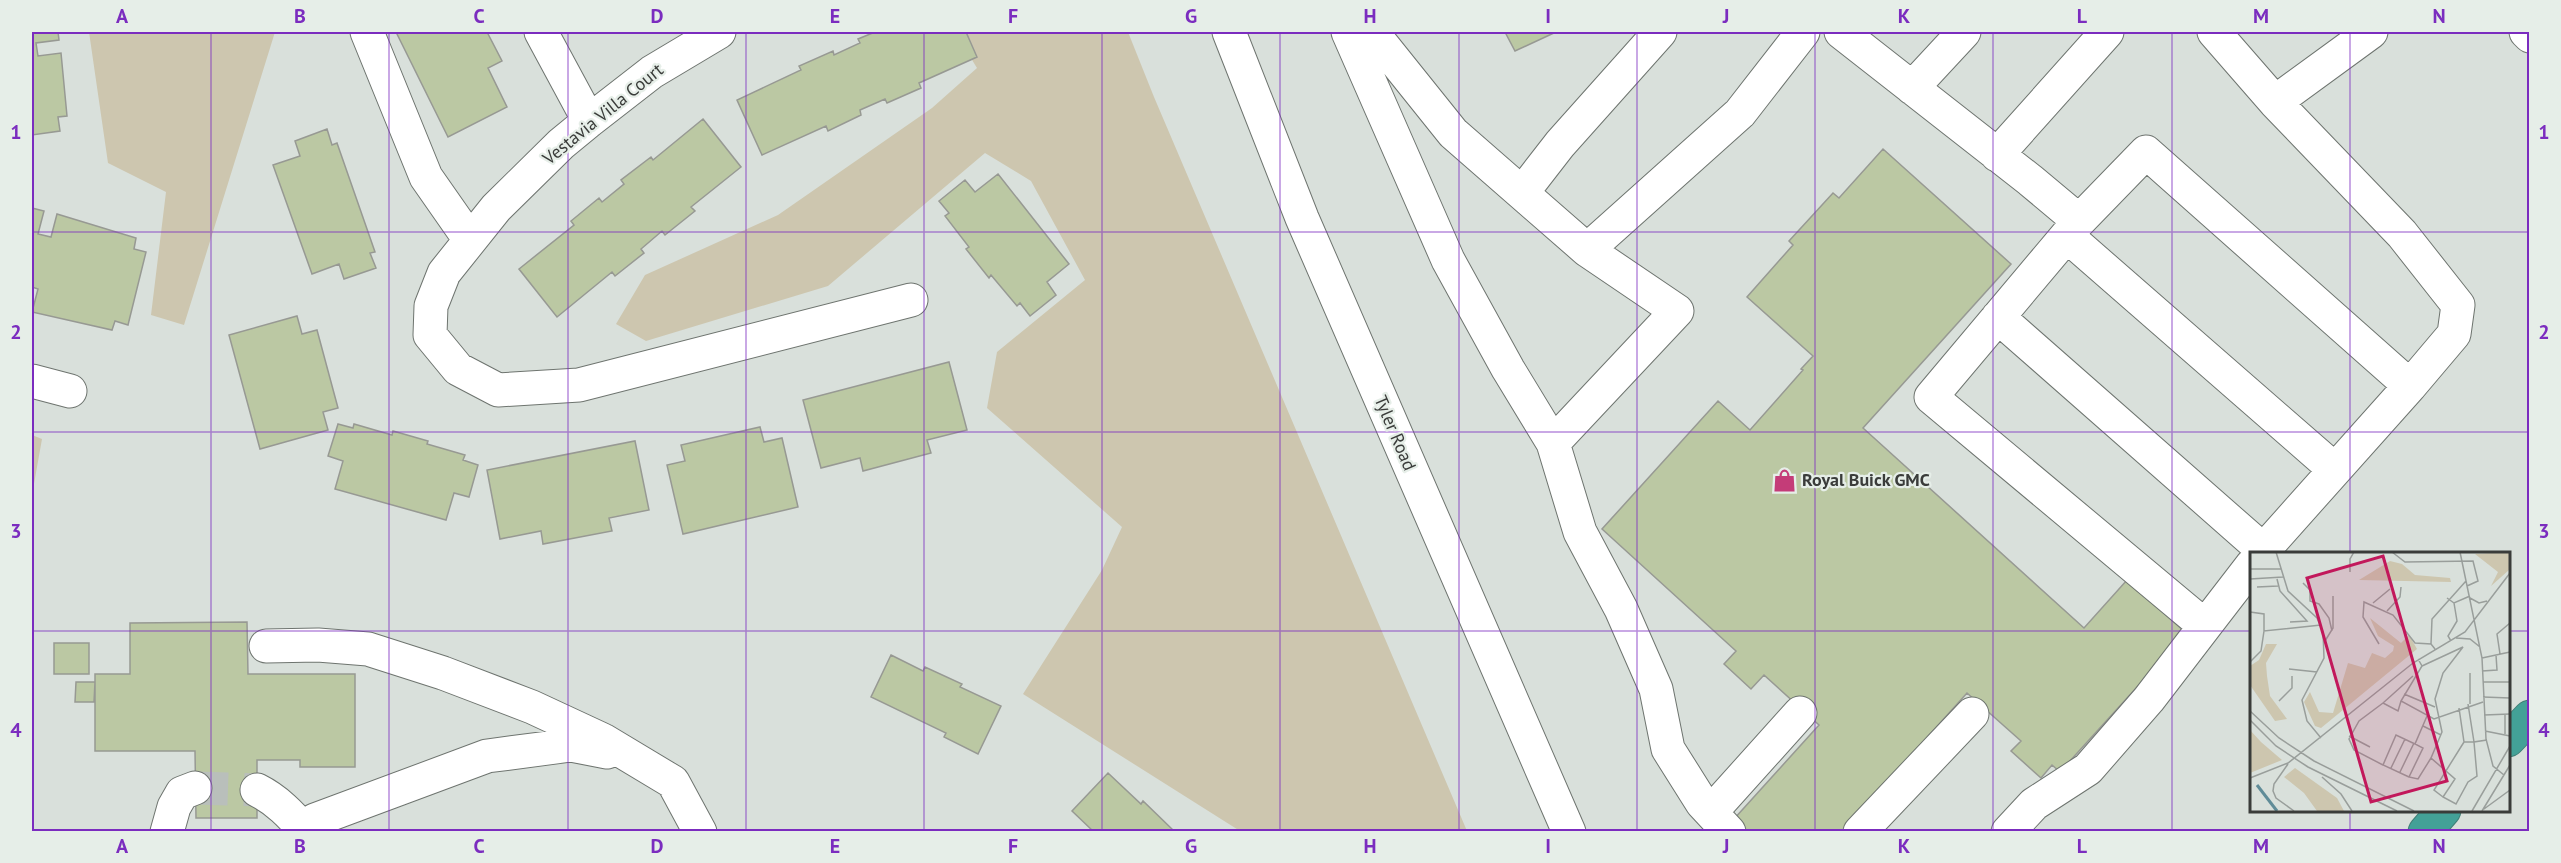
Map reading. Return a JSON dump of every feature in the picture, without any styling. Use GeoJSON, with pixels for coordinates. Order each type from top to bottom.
{"type":"FeatureCollection","features":[{"type":"Feature","properties":{"kind":"highway"},"geometry":{"type":"LineString","coordinates":[[2510,738],[2529,717]]}},
{"type":"Feature","properties":{"kind":"highway"},"geometry":{"type":"LineString","coordinates":[[2425,831],[2442,812]]}},
{"type":"Feature","properties":{"kind":"street"},"geometry":{"type":"LineString","coordinates":[[367,32],[426,177],[470,240]]}},
{"type":"Feature","properties":{"kind":"street"},"geometry":{"type":"LineString","coordinates":[[541,32],[589,122]]}},
{"type":"Feature","properties":{"kind":"street","name":"Vestavia Villa Court"},"geometry":{"type":"LineString","coordinates":[[719,32],[652,72],[561,144],[496,208],[444,273],[431,306],[430,335],[458,369],[498,390],[579,385],[911,300]]}},
{"type":"Feature","properties":{"kind":"street","name":"Tyler Road"},"geometry":{"type":"LineString","coordinates":[[1229,32],[1302,218],[1569,831]]}},
{"type":"Feature","properties":{"kind":"street"},"geometry":{"type":"LineString","coordinates":[[1348,32],[1448,260],[1508,369],[1553,443],[1581,532],[1621,609],[1656,689],[1668,749],[1702,803],[1720,822],[1800,713]]}},
{"type":"Feature","properties":{"kind":"street"},"geometry":{"type":"LineString","coordinates":[[1372,32],[1453,133],[1587,250],[1677,311],[1553,443]]}},
{"type":"Feature","properties":{"kind":"street"},"geometry":{"type":"LineString","coordinates":[[1522,194],[1560,144],[1660,32]]}},
{"type":"Feature","properties":{"kind":"street"},"geometry":{"type":"LineString","coordinates":[[1587,250],[1740,113],[1803,32]]}},
{"type":"Feature","properties":{"kind":"street"},"geometry":{"type":"LineString","coordinates":[[1841,32],[1997,154],[2073,229],[2334,470]]}},
{"type":"Feature","properties":{"kind":"street"},"geometry":{"type":"LineString","coordinates":[[1912,88],[1964,32]]}},
{"type":"Feature","properties":{"kind":"street"},"geometry":{"type":"LineString","coordinates":[[1997,154],[2107,32]]}},
{"type":"Feature","properties":{"kind":"street"},"geometry":{"type":"LineString","coordinates":[[2214,32],[2275,102],[2402,234],[2458,305],[2454,334],[2262,552]]}},
{"type":"Feature","properties":{"kind":"street"},"geometry":{"type":"LineString","coordinates":[[2275,102],[2371,32]]}},
{"type":"Feature","properties":{"kind":"street"},"geometry":{"type":"LineString","coordinates":[[2526,32],[2529,36]]}},
{"type":"Feature","properties":{"kind":"street"},"geometry":{"type":"LineString","coordinates":[[2205,626],[1931,397],[2073,229],[2146,152],[2410,386]]}},
{"type":"Feature","properties":{"kind":"street"},"geometry":{"type":"LineString","coordinates":[[1998,317],[2255,552]]}},
{"type":"Feature","properties":{"kind":"street"},"geometry":{"type":"LineString","coordinates":[[32,381],[70,391]]}},
{"type":"Feature","properties":{"kind":"street"},"geometry":{"type":"LineString","coordinates":[[2008,831],[2034,804],[2088,770],[2149,699],[2250,568]]}},
{"type":"Feature","properties":{"kind":"street"},"geometry":{"type":"LineString","coordinates":[[266,646],[318,645],[368,649],[443,673],[532,706],[603,740],[673,782],[700,831]]}},
{"type":"Feature","properties":{"kind":"street"},"geometry":{"type":"LineString","coordinates":[[1860,831],[1971,714]]}},
{"type":"Feature","properties":{"kind":"street"},"geometry":{"type":"LineString","coordinates":[[257,789],[285,808],[307,831],[315,820],[487,756],[571,745],[632,757]]}},
{"type":"Feature","properties":{"kind":"street"},"geometry":{"type":"LineString","coordinates":[[167,831],[174,807],[182,793],[195,788]]}},
{"type":"Feature","properties":{"kind":"shaded area"},"geometry":{"type":"Polygon","coordinates":[[[89,32],[275,32],[184,325],[151,315],[166,192],[108,163],[89,32]]]}},
{"type":"Feature","properties":{"kind":"shaded area"},"geometry":{"type":"Polygon","coordinates":[[[955,32],[1128,32],[1467,831],[1240,831],[1023,694],[1102,570],[1122,527],[987,408],[997,352],[1085,280],[1031,181],[985,153],[828,286],[646,341],[616,324],[645,275],[778,215],[932,108],[977,68],[955,32]]]}},
{"type":"Feature","properties":{"kind":"shaded area"},"geometry":{"type":"Polygon","coordinates":[[[32,435],[42,439],[32,495],[32,435]]]}},
{"type":"Feature","properties":{"kind":"building"},"geometry":{"type":"Polygon","coordinates":[[[32,32],[58,32],[59,40],[36,43],[38,56],[61,53],[67,116],[58,117],[60,131],[32,135],[32,32]]]}},
{"type":"Feature","properties":{"kind":"building"},"geometry":{"type":"Polygon","coordinates":[[[396,32],[487,32],[502,61],[488,68],[507,107],[448,137],[396,32]]]}},
{"type":"Feature","properties":{"kind":"building"},"geometry":{"type":"Polygon","coordinates":[[[875,32],[966,32],[977,57],[919,83],[921,88],[887,103],[885,99],[860,110],[861,115],[828,131],[826,126],[762,155],[737,100],[801,70],[799,66],[833,51],[834,55],[860,43],[858,39],[875,32]]]}},
{"type":"Feature","properties":{"kind":"building"},"geometry":{"type":"Polygon","coordinates":[[[1505,32],[1556,32],[1515,51],[1505,32]]]}},
{"type":"Feature","properties":{"kind":"building"},"geometry":{"type":"Polygon","coordinates":[[[703,119],[741,167],[691,207],[695,211],[665,235],[662,231],[641,249],[644,253],[615,276],[612,272],[557,317],[519,269],[574,225],[571,221],[599,198],[602,202],[624,184],[621,180],[651,157],[653,160],[703,119]]]}},
{"type":"Feature","properties":{"kind":"building"},"geometry":{"type":"Polygon","coordinates":[[[327,129],[332,145],[337,143],[375,252],[370,253],[376,268],[344,279],[339,264],[312,274],[273,165],[300,156],[295,141],[327,129]]]}},
{"type":"Feature","properties":{"kind":"building","name":"Royal Buick GMC"},"geometry":{"type":"Polygon","coordinates":[[[1883,149],[2011,264],[1863,428],[2084,628],[2127,580],[2186,633],[2060,772],[2052,765],[2041,778],[2011,751],[2021,741],[1967,693],[1842,832],[1748,832],[1734,819],[1819,725],[1764,675],[1751,689],[1724,664],[1736,651],[1602,529],[1718,401],[1750,430],[1803,370],[1801,369],[1813,356],[1747,297],[1793,245],[1789,241],[1833,193],[1839,198],[1883,149]]]}},
{"type":"Feature","properties":{"kind":"building"},"geometry":{"type":"Polygon","coordinates":[[[998,174],[1069,264],[1047,282],[1056,295],[1030,316],[1020,303],[1017,306],[991,275],[989,278],[966,249],[969,247],[945,216],[949,213],[939,201],[965,180],[975,192],[998,174]]]}},
{"type":"Feature","properties":{"kind":"building"},"geometry":{"type":"Polygon","coordinates":[[[32,208],[44,211],[38,234],[51,237],[57,214],[136,238],[134,249],[146,252],[128,325],[115,321],[112,330],[32,312],[38,289],[32,287],[32,208]]]}},
{"type":"Feature","properties":{"kind":"building"},"geometry":{"type":"Polygon","coordinates":[[[297,316],[302,334],[317,330],[338,408],[323,412],[328,430],[260,449],[229,335],[297,316]]]}},
{"type":"Feature","properties":{"kind":"building"},"geometry":{"type":"Polygon","coordinates":[[[949,362],[967,430],[927,440],[931,453],[863,471],[860,458],[821,468],[803,400],[949,362]]]}},
{"type":"Feature","properties":{"kind":"building"},"geometry":{"type":"Polygon","coordinates":[[[338,424],[353,428],[354,424],[392,435],[393,431],[465,455],[463,460],[478,465],[469,497],[454,493],[446,520],[335,489],[343,461],[328,456],[338,424]]]}},
{"type":"Feature","properties":{"kind":"building"},"geometry":{"type":"Polygon","coordinates":[[[760,427],[764,442],[782,438],[798,507],[683,534],[667,465],[685,461],[681,445],[760,427]]]}},
{"type":"Feature","properties":{"kind":"building"},"geometry":{"type":"Polygon","coordinates":[[[635,441],[649,510],[609,518],[612,531],[543,544],[541,531],[500,539],[487,470],[635,441]]]}},
{"type":"Feature","properties":{"kind":"building"},"geometry":{"type":"Polygon","coordinates":[[[247,622],[248,674],[355,674],[355,767],[300,767],[300,760],[257,760],[257,818],[196,818],[195,751],[95,751],[95,674],[130,674],[130,623],[247,622]]]}},
{"type":"Feature","properties":{"kind":"building"},"geometry":{"type":"Polygon","coordinates":[[[54,643],[89,643],[89,674],[54,674],[54,643]]]}},
{"type":"Feature","properties":{"kind":"building"},"geometry":{"type":"Polygon","coordinates":[[[891,655],[923,671],[925,667],[962,684],[960,687],[1001,706],[978,754],[944,737],[946,733],[871,697],[891,655]]]}},
{"type":"Feature","properties":{"kind":"building"},"geometry":{"type":"Polygon","coordinates":[[[76,682],[95,682],[94,702],[75,702],[76,682]]]}},
{"type":"Feature","properties":{"kind":"building"},"geometry":{"type":"Polygon","coordinates":[[[1108,773],[1141,804],[1143,801],[1173,830],[1094,832],[1072,811],[1108,773]]]}},
{"type":"Feature","properties":{"kind":"tunnel"},"geometry":{"type":"LineString","coordinates":[[195,788],[257,790]]}},
{"type":"Feature","properties":{"kind":"place","name":"Royal Buick GMC"},"geometry":{"type":"Point","coordinates":[1784,480]}}]}
